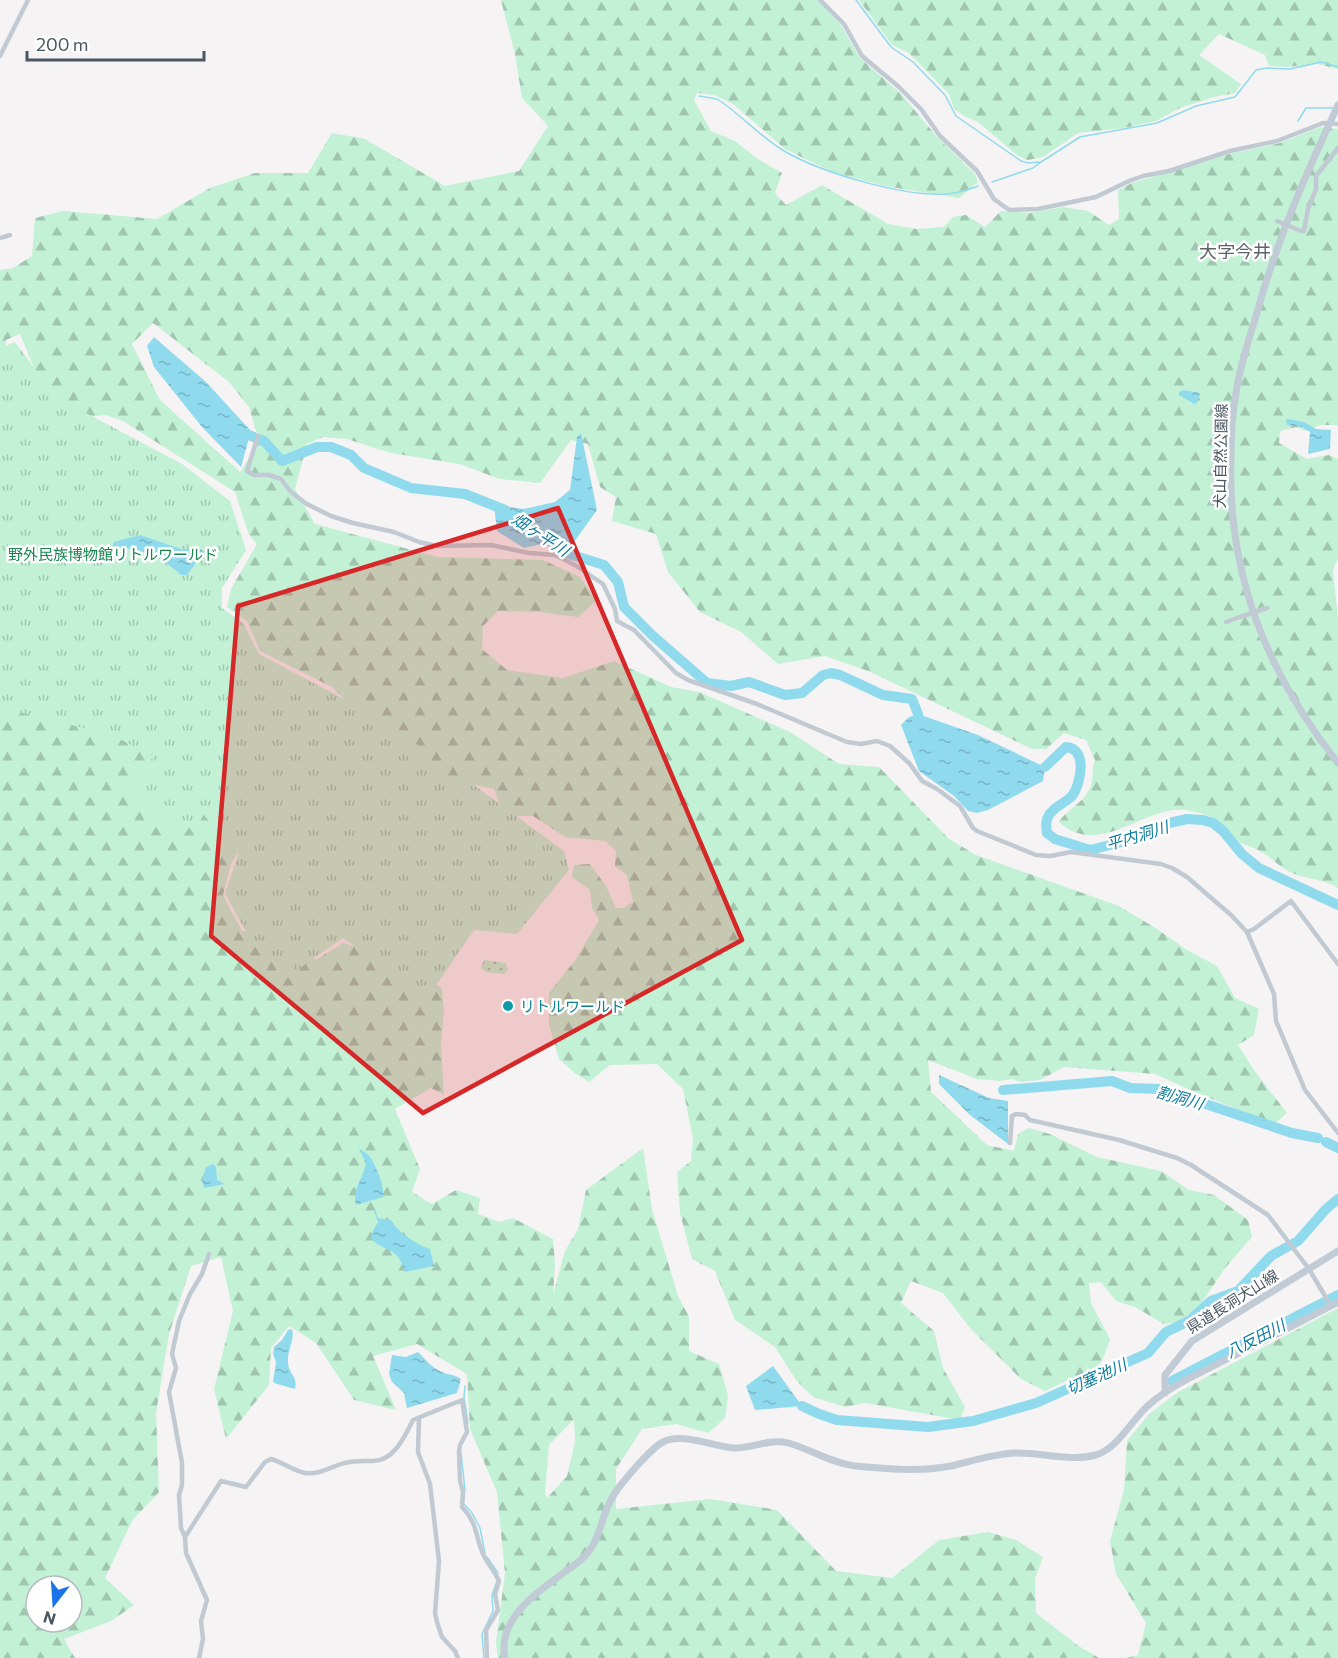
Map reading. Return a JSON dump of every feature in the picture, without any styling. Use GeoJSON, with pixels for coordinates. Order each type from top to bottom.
{"type":"FeatureCollection","features":[{"type":"Feature","properties":{"kind":"main road","name":"犬山自然公園線"},"geometry":{"type":"LineString","coordinates":[[1338,105],[1289,219],[1265,284],[1242,365],[1232,417],[1230,476],[1233,523],[1240,568],[1249,604],[1272,660],[1289,693],[1308,724],[1338,763]]}},
{"type":"Feature","properties":{"kind":"main road","name":"県道長洞犬山線"},"geometry":{"type":"LineString","coordinates":[[1165,1393],[1164,1377],[1192,1341],[1338,1251]]}},
{"type":"Feature","properties":{"kind":"main road"},"geometry":{"type":"LineString","coordinates":[[505,1658],[504,1638],[513,1619],[544,1586],[578,1562],[595,1545],[614,1496],[652,1450],[669,1439],[684,1439],[735,1448],[782,1442],[840,1464],[884,1468],[937,1468],[999,1454],[1015,1453],[1088,1456],[1107,1449],[1141,1412],[1165,1393],[1333,1305]]}},
{"type":"Feature","properties":{"kind":"street"},"geometry":{"type":"LineString","coordinates":[[0,56],[28,0]]}},
{"type":"Feature","properties":{"kind":"street"},"geometry":{"type":"LineString","coordinates":[[820,0],[844,24],[862,56],[921,109],[940,136],[977,171],[994,199],[1009,210],[1038,210],[1096,197],[1136,178],[1169,171],[1230,151],[1277,141],[1323,123],[1338,124]]}},
{"type":"Feature","properties":{"kind":"street"},"geometry":{"type":"LineString","coordinates":[[1277,221],[1304,231],[1308,209],[1316,189],[1316,177],[1338,148]]}},
{"type":"Feature","properties":{"kind":"street"},"geometry":{"type":"LineString","coordinates":[[0,238],[10,235]]}},
{"type":"Feature","properties":{"kind":"street"},"geometry":{"type":"LineString","coordinates":[[258,436],[247,471],[255,475],[269,475],[281,479],[290,491],[305,503],[342,519],[437,546],[491,545],[529,553],[555,555],[575,565],[603,584],[615,609],[617,621],[634,630],[660,658],[688,680],[757,704],[847,742],[861,744],[876,741],[890,746],[901,754],[922,782],[937,789],[960,806],[973,828],[1036,855],[1050,856],[1071,852],[1161,864],[1172,868],[1207,893],[1247,932],[1274,994],[1276,1021],[1305,1090],[1338,1134]]}},
{"type":"Feature","properties":{"kind":"street"},"geometry":{"type":"LineString","coordinates":[[1226,622],[1267,608]]}},
{"type":"Feature","properties":{"kind":"street"},"geometry":{"type":"LineString","coordinates":[[1247,932],[1291,902],[1338,964]]}},
{"type":"Feature","properties":{"kind":"street"},"geometry":{"type":"LineString","coordinates":[[1010,1143],[1012,1116],[1016,1114],[1025,1115],[1030,1120],[1119,1140],[1176,1158],[1268,1215],[1333,1305]]}},
{"type":"Feature","properties":{"kind":"street"},"geometry":{"type":"LineString","coordinates":[[199,1658],[203,1639],[201,1621],[207,1600],[186,1553],[185,1537],[181,1528],[179,1495],[182,1485],[182,1462],[169,1392],[176,1368],[172,1354],[179,1321],[190,1294],[202,1274],[208,1254]]}},
{"type":"Feature","properties":{"kind":"street"},"geometry":{"type":"LineString","coordinates":[[185,1537],[221,1481],[246,1487],[265,1462],[271,1459],[307,1473],[363,1460],[382,1460],[408,1433],[413,1420],[462,1400],[466,1432],[459,1452],[460,1481],[463,1492],[462,1507],[470,1514],[477,1529],[484,1556],[499,1581],[495,1594],[498,1610],[486,1630],[487,1658]]}},
{"type":"Feature","properties":{"kind":"street"},"geometry":{"type":"LineString","coordinates":[[419,1418],[418,1452],[430,1484],[439,1561],[435,1613],[442,1637],[458,1658]]}},
{"type":"Feature","properties":{"kind":"highlighted area"},"geometry":{"type":"Polygon","coordinates":[[[558,508],[742,940],[423,1113],[211,936],[238,606],[558,508]]]}},
{"type":"Feature","properties":{"kind":"green space"},"geometry":{"type":"Polygon","coordinates":[[[501,0],[818,0],[841,25],[860,58],[901,94],[938,138],[975,174],[978,182],[959,198],[885,186],[832,172],[785,149],[733,104],[714,95],[697,93],[694,100],[711,131],[735,141],[758,159],[782,173],[775,193],[786,205],[822,185],[888,224],[916,229],[944,227],[953,217],[966,215],[985,227],[1001,211],[1030,213],[1063,207],[1088,211],[1109,225],[1119,219],[1118,190],[1132,183],[1229,154],[1280,143],[1320,127],[1338,129],[1338,425],[1320,425],[1306,431],[1296,427],[1280,431],[1279,443],[1307,459],[1329,455],[1338,459],[1338,558],[1333,570],[1338,618],[1338,888],[1286,870],[1260,851],[1239,842],[1216,820],[1193,811],[1169,811],[1153,815],[1106,833],[1090,835],[1074,832],[1059,822],[1083,799],[1091,785],[1095,760],[1086,740],[1064,733],[1046,749],[1032,749],[868,671],[825,656],[778,664],[741,632],[700,612],[668,572],[656,534],[612,521],[616,497],[600,487],[588,444],[571,440],[540,483],[500,479],[459,464],[391,453],[347,439],[323,437],[307,444],[295,489],[315,524],[438,557],[543,560],[580,577],[596,601],[578,617],[539,612],[498,611],[483,626],[482,649],[507,670],[563,678],[614,661],[671,687],[699,692],[790,732],[839,764],[879,767],[949,839],[976,855],[1119,906],[1187,950],[1217,966],[1235,998],[1259,1009],[1254,1035],[1238,1045],[1287,1113],[1274,1124],[1155,1074],[1064,1067],[1040,1080],[1000,1081],[977,1079],[928,1060],[931,1092],[987,1145],[1014,1151],[1018,1134],[1029,1128],[1050,1134],[1097,1157],[1161,1171],[1189,1190],[1214,1195],[1248,1220],[1252,1237],[1225,1268],[1201,1304],[1180,1322],[1164,1324],[1135,1307],[1116,1301],[1101,1282],[1089,1283],[1091,1303],[1110,1339],[1104,1356],[1094,1369],[1045,1391],[1021,1379],[970,1328],[943,1293],[911,1281],[901,1303],[934,1331],[943,1368],[965,1407],[960,1420],[865,1403],[845,1407],[813,1397],[796,1380],[775,1347],[735,1320],[715,1271],[692,1259],[680,1213],[677,1172],[691,1161],[693,1139],[683,1089],[657,1064],[610,1065],[589,1082],[559,1059],[549,1025],[549,993],[576,959],[599,920],[592,908],[590,890],[572,877],[574,865],[590,864],[606,886],[616,908],[623,908],[633,902],[627,875],[615,866],[616,851],[605,841],[565,837],[533,816],[504,816],[494,789],[469,784],[450,789],[369,725],[332,687],[260,651],[247,621],[227,607],[231,589],[257,544],[249,535],[235,492],[123,421],[106,415],[66,419],[41,385],[20,334],[6,340],[5,382],[0,392],[0,270],[13,268],[32,256],[35,218],[63,211],[157,219],[210,188],[255,173],[308,173],[332,133],[365,139],[445,186],[519,171],[548,126],[522,98],[515,54],[501,0]],[[153,323],[132,344],[160,400],[240,472],[263,436],[256,431],[249,407],[229,382],[153,323]]]}},
{"type":"Feature","properties":{"kind":"green space"},"geometry":{"type":"Polygon","coordinates":[[[859,0],[1338,0],[1338,69],[1318,64],[1269,66],[1265,55],[1219,34],[1199,55],[1241,84],[1235,93],[1180,108],[1156,121],[1124,128],[1078,133],[1043,157],[1028,160],[1018,156],[978,122],[954,109],[949,94],[909,53],[892,45],[859,0]]]}},
{"type":"Feature","properties":{"kind":"green space","name":"野外民族博物館リトルワールド"},"geometry":{"type":"Polygon","coordinates":[[[15,342],[56,397],[182,464],[230,501],[246,550],[222,588],[222,608],[244,624],[259,654],[406,732],[445,778],[467,780],[564,851],[569,870],[517,934],[474,930],[428,997],[343,938],[297,970],[253,945],[225,893],[238,855],[203,814],[182,835],[133,793],[142,771],[154,756],[109,734],[14,711],[0,711],[0,352],[1,348],[15,342]]]}},
{"type":"Feature","properties":{"kind":"green space"},"geometry":{"type":"Polygon","coordinates":[[[0,698],[29,701],[162,756],[201,808],[246,839],[231,864],[223,895],[242,931],[260,933],[302,959],[317,959],[343,943],[356,946],[395,961],[442,988],[444,1012],[441,1044],[444,1095],[431,1088],[395,1109],[420,1169],[412,1192],[432,1204],[456,1190],[480,1198],[478,1214],[499,1222],[513,1218],[553,1239],[555,1265],[553,1295],[565,1251],[578,1229],[586,1190],[643,1148],[652,1209],[678,1296],[689,1317],[689,1351],[719,1364],[728,1396],[725,1418],[708,1433],[676,1424],[642,1429],[616,1469],[616,1509],[710,1499],[777,1510],[836,1571],[892,1578],[939,1540],[988,1532],[1016,1540],[1043,1557],[1035,1579],[1036,1613],[1077,1645],[1099,1658],[498,1658],[496,1643],[505,1573],[497,1492],[470,1429],[467,1374],[417,1344],[373,1356],[396,1410],[354,1400],[316,1343],[289,1326],[271,1348],[269,1385],[226,1439],[214,1389],[233,1311],[221,1257],[191,1266],[169,1334],[156,1413],[159,1492],[132,1521],[105,1578],[134,1605],[111,1621],[84,1631],[84,1574],[24,1574],[24,1634],[77,1634],[64,1639],[75,1658],[0,1658],[0,698]],[[574,1419],[549,1445],[545,1493],[547,1498],[567,1476],[575,1442],[574,1419]]]}},
{"type":"Feature","properties":{"kind":"green space"},"geometry":{"type":"Polygon","coordinates":[[[484,960],[506,963],[508,970],[504,974],[486,972],[481,968],[484,960]]]}},
{"type":"Feature","properties":{"kind":"green space"},"geometry":{"type":"Polygon","coordinates":[[[1338,1308],[1338,1658],[1126,1658],[1138,1655],[1146,1623],[1116,1574],[1110,1541],[1124,1490],[1127,1441],[1148,1415],[1178,1392],[1338,1308]]]}},
{"type":"Feature","properties":{"kind":"water"},"geometry":{"type":"Polygon","coordinates":[[[154,337],[206,382],[251,431],[241,467],[202,427],[154,367],[147,346],[154,337]]]}},
{"type":"Feature","properties":{"kind":"water"},"geometry":{"type":"Polygon","coordinates":[[[1183,390],[1200,393],[1197,403],[1194,404],[1179,395],[1179,392],[1183,390]]]}},
{"type":"Feature","properties":{"kind":"water"},"geometry":{"type":"Polygon","coordinates":[[[1286,420],[1304,422],[1316,429],[1331,430],[1330,449],[1308,454],[1310,432],[1302,427],[1287,425],[1286,420]]]}},
{"type":"Feature","properties":{"kind":"water"},"geometry":{"type":"Polygon","coordinates":[[[581,433],[597,510],[566,553],[542,544],[524,548],[497,531],[494,505],[524,509],[555,502],[570,490],[577,437],[581,433]]]}},
{"type":"Feature","properties":{"kind":"water"},"geometry":{"type":"Polygon","coordinates":[[[140,535],[184,550],[199,548],[204,552],[187,575],[181,575],[150,554],[112,547],[114,542],[140,535]]]}},
{"type":"Feature","properties":{"kind":"water"},"geometry":{"type":"Polygon","coordinates":[[[918,714],[978,735],[1045,767],[1043,781],[988,810],[977,813],[968,811],[954,796],[919,771],[901,725],[909,717],[918,714]]]}},
{"type":"Feature","properties":{"kind":"water"},"geometry":{"type":"Polygon","coordinates":[[[939,1075],[989,1098],[1008,1101],[1008,1144],[970,1115],[939,1084],[939,1075]]]}},
{"type":"Feature","properties":{"kind":"water"},"geometry":{"type":"Polygon","coordinates":[[[359,1148],[369,1156],[374,1165],[382,1183],[383,1197],[356,1205],[356,1190],[365,1164],[359,1148]]]}},
{"type":"Feature","properties":{"kind":"water"},"geometry":{"type":"Polygon","coordinates":[[[213,1164],[216,1167],[217,1180],[225,1184],[204,1188],[202,1181],[206,1167],[213,1164]]]}},
{"type":"Feature","properties":{"kind":"water"},"geometry":{"type":"Polygon","coordinates":[[[372,1203],[378,1218],[391,1220],[408,1238],[430,1249],[434,1266],[405,1272],[397,1256],[372,1240],[373,1230],[378,1223],[372,1203]]]}},
{"type":"Feature","properties":{"kind":"water"},"geometry":{"type":"Polygon","coordinates":[[[292,1329],[288,1362],[296,1384],[295,1389],[273,1381],[276,1362],[273,1354],[274,1347],[288,1330],[292,1329]]]}},
{"type":"Feature","properties":{"kind":"water"},"geometry":{"type":"Polygon","coordinates":[[[418,1352],[435,1368],[461,1379],[457,1393],[407,1408],[404,1393],[392,1382],[389,1374],[392,1355],[406,1357],[418,1352]]]}},
{"type":"Feature","properties":{"kind":"water"},"geometry":{"type":"Polygon","coordinates":[[[773,1366],[802,1406],[755,1410],[746,1386],[773,1366]]]}},
{"type":"Feature","properties":{"kind":"waterway"},"geometry":{"type":"LineString","coordinates":[[856,0],[891,47],[913,62],[945,95],[956,116],[1021,161],[1028,163],[1041,162],[1080,137],[1157,123],[1196,106],[1235,97],[1256,70],[1290,69],[1321,62],[1338,67]]}},
{"type":"Feature","properties":{"kind":"waterway"},"geometry":{"type":"LineString","coordinates":[[699,96],[717,99],[784,151],[841,175],[887,188],[929,194],[955,193],[978,186]]}},
{"type":"Feature","properties":{"kind":"waterway"},"geometry":{"type":"LineString","coordinates":[[1298,121],[1306,108],[1334,108]]}},
{"type":"Feature","properties":{"kind":"waterway"},"geometry":{"type":"LineString","coordinates":[[992,182],[1033,168],[1041,162]]}},
{"type":"Feature","properties":{"kind":"waterway","name":"畑ヶ平川"},"geometry":{"type":"LineString","coordinates":[[236,430],[264,441],[282,461],[317,447],[331,447],[351,455],[364,468],[411,488],[465,494],[505,510]]}},
{"type":"Feature","properties":{"kind":"waterway","name":"畑ヶ平川"},"geometry":{"type":"LineString","coordinates":[[555,544],[566,553],[604,565],[618,582],[624,607],[653,636],[707,683],[731,686],[749,682],[785,695],[802,693],[823,675],[831,673],[883,695],[912,699],[918,714]]}},
{"type":"Feature","properties":{"kind":"waterway","name":"平内洞川"},"geometry":{"type":"LineString","coordinates":[[1045,767],[1066,747],[1073,749],[1080,760],[1080,775],[1072,796],[1052,811],[1047,819],[1047,833],[1055,839],[1090,850],[1118,843],[1165,824],[1187,819],[1203,820],[1213,823],[1223,831],[1242,854],[1259,868],[1338,905]]}},
{"type":"Feature","properties":{"kind":"waterway","name":"割洞川"},"geometry":{"type":"LineString","coordinates":[[1003,1090],[1112,1081],[1130,1088],[1161,1089],[1292,1133],[1318,1138]]}},
{"type":"Feature","properties":{"kind":"waterway","name":"割洞川"},"geometry":{"type":"LineString","coordinates":[[1326,1142],[1338,1148]]}},
{"type":"Feature","properties":{"kind":"waterway","name":"切塞池川"},"geometry":{"type":"LineString","coordinates":[[802,1406],[837,1420],[928,1427],[973,1421],[1036,1403],[1148,1353],[1166,1332],[1189,1321],[1211,1301],[1238,1291],[1271,1256],[1298,1241],[1338,1199]]}},
{"type":"Feature","properties":{"kind":"waterway","name":"八反田川"},"geometry":{"type":"LineString","coordinates":[[1172,1381],[1338,1295]]}},
{"type":"Feature","properties":{"kind":"waterway"},"geometry":{"type":"LineString","coordinates":[[465,1386],[464,1397],[468,1423]]}},
{"type":"Feature","properties":{"kind":"waterway"},"geometry":{"type":"LineString","coordinates":[[461,1453],[465,1490]]}},
{"type":"Feature","properties":{"kind":"waterway"},"geometry":{"type":"LineString","coordinates":[[464,1504],[480,1528],[485,1553]]}},
{"type":"Feature","properties":{"kind":"waterway"},"geometry":{"type":"LineString","coordinates":[[487,1557],[498,1573]]}},
{"type":"Feature","properties":{"kind":"waterway"},"geometry":{"type":"LineString","coordinates":[[484,1658],[482,1634],[493,1611],[492,1595],[497,1581]]}},
{"type":"Feature","properties":{"kind":"place","name":"リトルワールド"},"geometry":{"type":"Point","coordinates":[508,1006]}},
{"type":"Feature","properties":{"kind":"district","name":"大字今井"},"geometry":{"type":"Point","coordinates":[1235,251]}}]}
